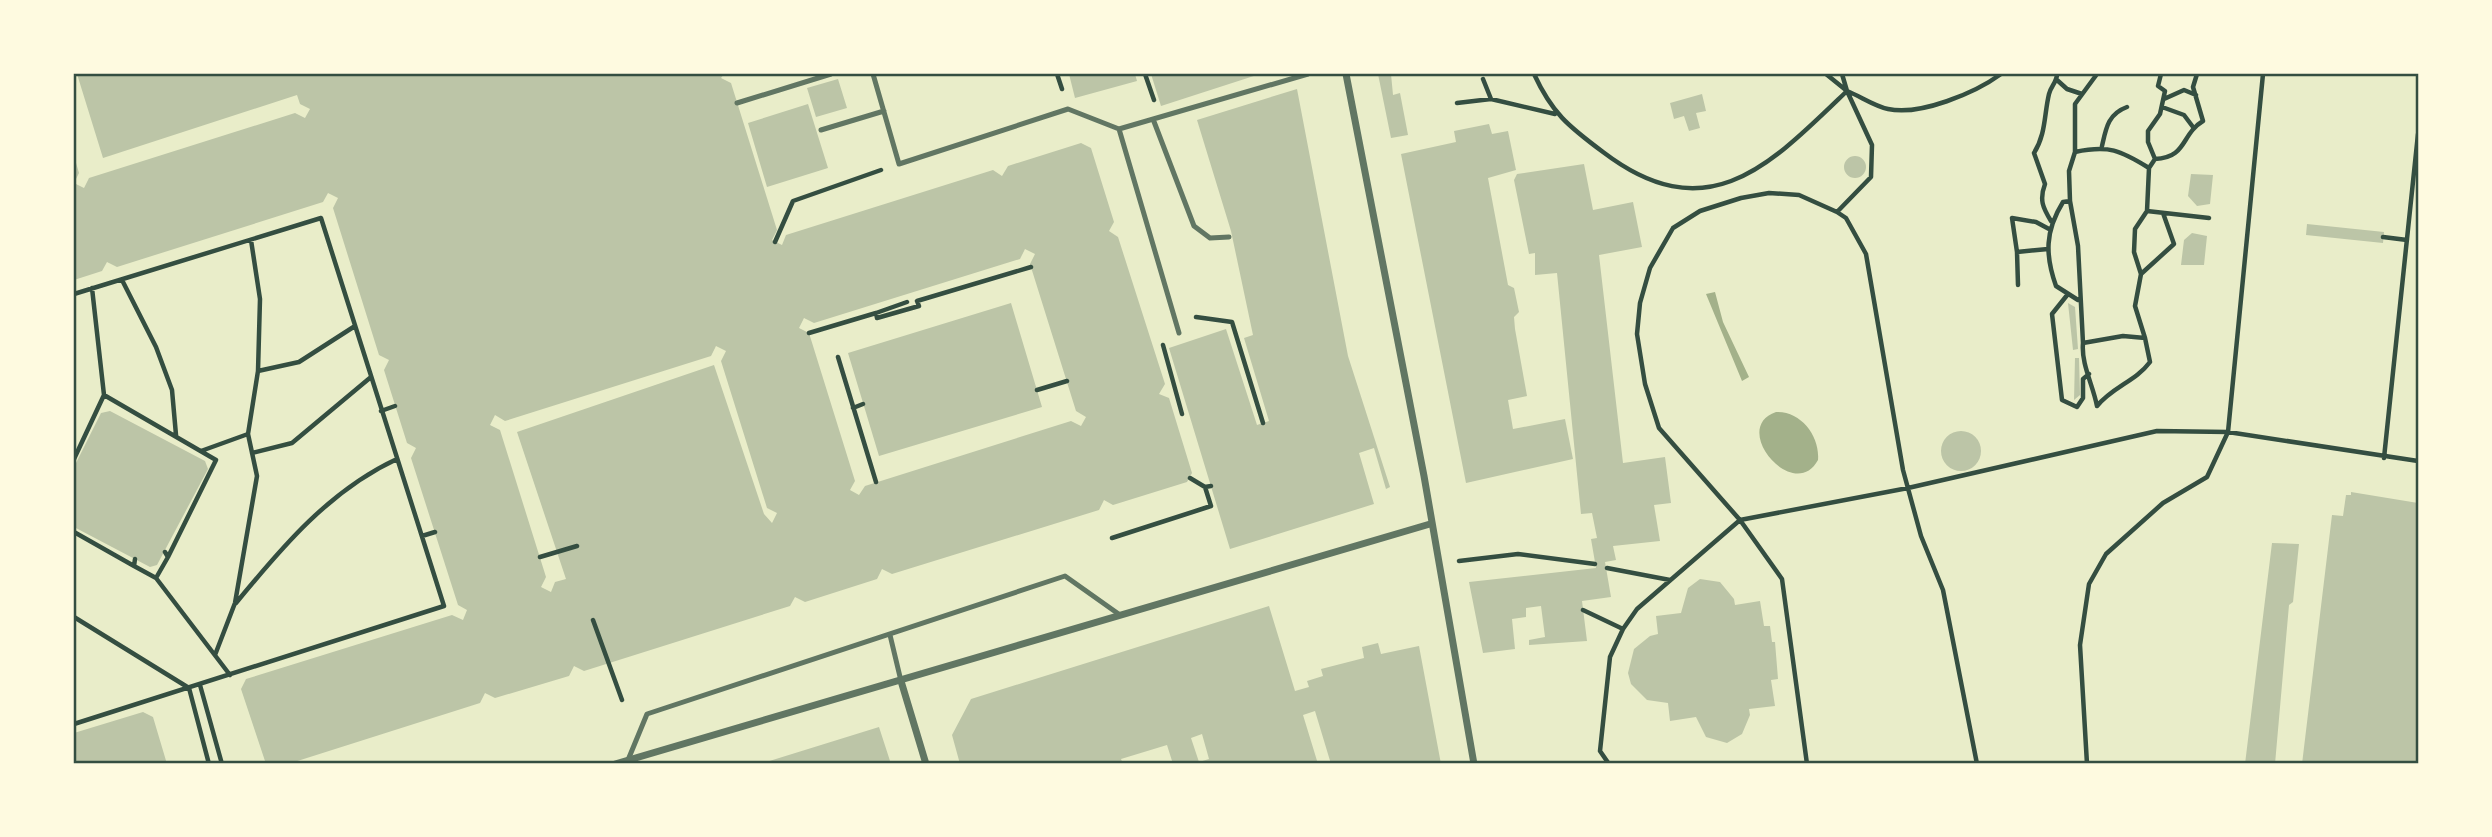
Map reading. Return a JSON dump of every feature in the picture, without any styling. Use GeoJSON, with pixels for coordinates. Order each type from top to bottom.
{"type":"FeatureCollection","features":[{"type":"Feature","properties":{"kind":"street"},"geometry":{"type":"LineString","coordinates":[[1346,74],[1424,476],[1430,524],[1475,764]]}},
{"type":"Feature","properties":{"kind":"street"},"geometry":{"type":"LineString","coordinates":[[615,764],[1430,524]]}},
{"type":"Feature","properties":{"kind":"street"},"geometry":{"type":"LineString","coordinates":[[901,681],[926,764]]}},
{"type":"Feature","properties":{"kind":"lane"},"geometry":{"type":"LineString","coordinates":[[737,103],[831,74]]}},
{"type":"Feature","properties":{"kind":"lane"},"geometry":{"type":"LineString","coordinates":[[873,74],[899,164],[1068,109],[1118,129],[1308,74]]}},
{"type":"Feature","properties":{"kind":"lane"},"geometry":{"type":"LineString","coordinates":[[821,130],[884,111]]}},
{"type":"Feature","properties":{"kind":"lane"},"geometry":{"type":"LineString","coordinates":[[1153,119],[1194,226],[1210,238],[1229,237]]}},
{"type":"Feature","properties":{"kind":"lane"},"geometry":{"type":"LineString","coordinates":[[1118,129],[1179,333]]}},
{"type":"Feature","properties":{"kind":"lane"},"geometry":{"type":"LineString","coordinates":[[628,760],[647,714],[1065,576],[1121,616]]}},
{"type":"Feature","properties":{"kind":"lane"},"geometry":{"type":"LineString","coordinates":[[890,635],[901,681]]}},
{"type":"Feature","properties":{"kind":"path"},"geometry":{"type":"LineString","coordinates":[[1534,74],[1556,114],[1616,162],[1650,180],[1676,188],[1712,188],[1757,170],[1794,142],[1847,91]]}},
{"type":"Feature","properties":{"kind":"path"},"geometry":{"type":"LineString","coordinates":[[1826,74],[1847,91],[1888,109],[1912,108],[1964,95],[2001,74]]}},
{"type":"Feature","properties":{"kind":"path"},"geometry":{"type":"LineString","coordinates":[[1837,212],[1871,177],[1872,145],[1842,74]]}},
{"type":"Feature","properties":{"kind":"path"},"geometry":{"type":"LineString","coordinates":[[2051,221],[2043,207],[2042,194],[2045,184],[2034,153],[2042,139],[2050,91],[2057,80],[2057,74]]}},
{"type":"Feature","properties":{"kind":"path"},"geometry":{"type":"LineString","coordinates":[[2097,74],[2075,104],[2075,152],[2069,171],[2070,201],[2078,246],[2082,359],[2089,374],[2097,406],[2107,394],[2142,373],[2150,362],[2135,306],[2141,274],[2134,252],[2135,229],[2147,211],[2148,168],[2155,159]]}},
{"type":"Feature","properties":{"kind":"path"},"geometry":{"type":"LineString","coordinates":[[2155,159],[2148,142],[2148,131],[2162,107],[2165,91],[2158,86],[2161,74]]}},
{"type":"Feature","properties":{"kind":"path"},"geometry":{"type":"LineString","coordinates":[[2155,159],[2169,159],[2185,144],[2193,127],[2203,121],[2193,87],[2197,74]]}},
{"type":"Feature","properties":{"kind":"path"},"geometry":{"type":"LineString","coordinates":[[2087,764],[2080,645],[2089,584],[2106,554],[2115,545],[2163,503],[2207,477],[2228,432],[2263,74]]}},
{"type":"Feature","properties":{"kind":"path"},"geometry":{"type":"LineString","coordinates":[[1482,79],[1491,99]]}},
{"type":"Feature","properties":{"kind":"path"},"geometry":{"type":"LineString","coordinates":[[2057,80],[2067,89],[2082,94]]}},
{"type":"Feature","properties":{"kind":"path"},"geometry":{"type":"LineString","coordinates":[[2163,100],[2184,90],[2196,94]]}},
{"type":"Feature","properties":{"kind":"path"},"geometry":{"type":"LineString","coordinates":[[1457,103],[1491,99],[1556,114]]}},
{"type":"Feature","properties":{"kind":"path"},"geometry":{"type":"LineString","coordinates":[[2102,146],[2106,126],[2115,112],[2127,107]]}},
{"type":"Feature","properties":{"kind":"path"},"geometry":{"type":"LineString","coordinates":[[2162,107],[2185,115],[2193,127]]}},
{"type":"Feature","properties":{"kind":"path"},"geometry":{"type":"LineString","coordinates":[[2384,458],[2418,134]]}},
{"type":"Feature","properties":{"kind":"path"},"geometry":{"type":"LineString","coordinates":[[2075,152],[2102,146],[2124,152],[2148,168]]}},
{"type":"Feature","properties":{"kind":"path"},"geometry":{"type":"LineString","coordinates":[[775,242],[793,201],[899,164]]}},
{"type":"Feature","properties":{"kind":"path"},"geometry":{"type":"LineString","coordinates":[[1807,764],[1782,579],[1740,520],[1659,428],[1645,384],[1637,334],[1640,303],[1650,268],[1659,248],[1683,220],[1741,198],[1769,193],[1799,195],[1837,212],[1846,218],[1867,254],[1908,488],[1921,536],[1943,590],[1977,764]]}},
{"type":"Feature","properties":{"kind":"path"},"geometry":{"type":"LineString","coordinates":[[2070,201],[2063,202],[2051,221],[2048,263],[2056,286],[2079,300]]}},
{"type":"Feature","properties":{"kind":"path"},"geometry":{"type":"LineString","coordinates":[[2147,211],[2209,218]]}},
{"type":"Feature","properties":{"kind":"path"},"geometry":{"type":"LineString","coordinates":[[2141,274],[2174,244],[2163,213]]}},
{"type":"Feature","properties":{"kind":"path"},"geometry":{"type":"LineString","coordinates":[[74,294],[321,218],[444,606],[74,724]]}},
{"type":"Feature","properties":{"kind":"path"},"geometry":{"type":"LineString","coordinates":[[2018,285],[2012,218],[2036,222],[2049,229]]}},
{"type":"Feature","properties":{"kind":"path"},"geometry":{"type":"LineString","coordinates":[[2383,237],[2407,240]]}},
{"type":"Feature","properties":{"kind":"path"},"geometry":{"type":"LineString","coordinates":[[215,655],[235,603],[257,476],[247,434],[258,371],[260,299],[251,240]]}},
{"type":"Feature","properties":{"kind":"path"},"geometry":{"type":"LineString","coordinates":[[2017,252],[2048,249]]}},
{"type":"Feature","properties":{"kind":"path"},"geometry":{"type":"LineString","coordinates":[[876,313],[877,318],[919,306],[917,300],[1031,267]]}},
{"type":"Feature","properties":{"kind":"path"},"geometry":{"type":"LineString","coordinates":[[122,280],[156,347],[172,390],[176,436]]}},
{"type":"Feature","properties":{"kind":"path"},"geometry":{"type":"LineString","coordinates":[[74,458],[104,395],[92,288]]}},
{"type":"Feature","properties":{"kind":"path"},"geometry":{"type":"LineString","coordinates":[[2068,294],[2052,314],[2062,400],[2077,407],[2083,398],[2083,379],[2089,374]]}},
{"type":"Feature","properties":{"kind":"path"},"geometry":{"type":"LineString","coordinates":[[809,333],[907,302]]}},
{"type":"Feature","properties":{"kind":"path"},"geometry":{"type":"LineString","coordinates":[[1182,414],[1160,332],[1174,315],[1232,321],[1263,423]]}},
{"type":"Feature","properties":{"kind":"path"},"geometry":{"type":"LineString","coordinates":[[258,371],[299,362],[355,326]]}},
{"type":"Feature","properties":{"kind":"path"},"geometry":{"type":"LineString","coordinates":[[2083,343],[2123,336],[2145,338]]}},
{"type":"Feature","properties":{"kind":"path"},"geometry":{"type":"LineString","coordinates":[[838,357],[876,482]]}},
{"type":"Feature","properties":{"kind":"path"},"geometry":{"type":"LineString","coordinates":[[251,453],[292,443],[371,377]]}},
{"type":"Feature","properties":{"kind":"path"},"geometry":{"type":"LineString","coordinates":[[1037,390],[1066,381]]}},
{"type":"Feature","properties":{"kind":"path"},"geometry":{"type":"LineString","coordinates":[[104,395],[216,460],[156,578]]}},
{"type":"Feature","properties":{"kind":"path"},"geometry":{"type":"LineString","coordinates":[[853,408],[863,404]]}},
{"type":"Feature","properties":{"kind":"path"},"geometry":{"type":"LineString","coordinates":[[382,411],[395,406]]}},
{"type":"Feature","properties":{"kind":"path"},"geometry":{"type":"LineString","coordinates":[[1609,764],[1600,751],[1610,657],[1623,629],[1637,609],[1740,520],[1908,488],[2157,431],[2228,432],[2384,458],[2418,461]]}},
{"type":"Feature","properties":{"kind":"path"},"geometry":{"type":"LineString","coordinates":[[201,451],[247,434]]}},
{"type":"Feature","properties":{"kind":"path"},"geometry":{"type":"LineString","coordinates":[[235,603],[285,543],[333,500],[367,473],[397,459]]}},
{"type":"Feature","properties":{"kind":"path"},"geometry":{"type":"LineString","coordinates":[[1112,538],[1211,506],[1208,487],[1190,478]]}},
{"type":"Feature","properties":{"kind":"path"},"geometry":{"type":"LineString","coordinates":[[74,532],[134,563],[156,578],[230,675]]}},
{"type":"Feature","properties":{"kind":"path"},"geometry":{"type":"LineString","coordinates":[[422,536],[435,532]]}},
{"type":"Feature","properties":{"kind":"path"},"geometry":{"type":"LineString","coordinates":[[540,558],[577,546]]}},
{"type":"Feature","properties":{"kind":"path"},"geometry":{"type":"LineString","coordinates":[[1438,565],[1518,554],[1595,564]]}},
{"type":"Feature","properties":{"kind":"path"},"geometry":{"type":"LineString","coordinates":[[1607,568],[1671,581]]}},
{"type":"Feature","properties":{"kind":"path"},"geometry":{"type":"LineString","coordinates":[[1583,610],[1623,629]]}},
{"type":"Feature","properties":{"kind":"path"},"geometry":{"type":"LineString","coordinates":[[74,617],[189,688],[209,764]]}},
{"type":"Feature","properties":{"kind":"path"},"geometry":{"type":"LineString","coordinates":[[593,620],[622,700]]}},
{"type":"Feature","properties":{"kind":"path"},"geometry":{"type":"LineString","coordinates":[[291,655],[294,664]]}},
{"type":"Feature","properties":{"kind":"path"},"geometry":{"type":"LineString","coordinates":[[200,685],[222,764]]}},
{"type":"Feature","properties":{"kind":"path"},"geometry":{"type":"LineString","coordinates":[[104,715],[106,723]]}},
{"type":"Feature","properties":{"kind":"shaded area"},"geometry":{"type":"Polygon","coordinates":[[[1715,292],[1723,322],[1749,377],[1742,381],[1706,294],[1715,292]]]}},
{"type":"Feature","properties":{"kind":"shaded area"},"geometry":{"type":"Polygon","coordinates":[[[1776,412],[1801,420],[1812,434],[1818,460],[1807,471],[1795,473],[1782,468],[1770,458],[1762,446],[1759,432],[1763,420],[1776,412]]]}},
{"type":"Feature","properties":{"kind":"building"},"geometry":{"type":"Polygon","coordinates":[[[77,74],[724,74],[721,78],[731,83],[777,230],[772,240],[782,245],[786,235],[993,170],[1002,176],[1008,166],[1081,143],[1091,148],[1114,222],[1109,231],[1118,237],[1165,384],[1159,394],[1169,398],[1192,473],[1187,482],[1113,505],[1104,500],[1099,510],[892,574],[882,569],[877,579],[805,602],[795,597],[790,606],[584,671],[574,666],[569,676],[495,698],[485,693],[480,703],[288,764],[266,764],[241,689],[246,679],[452,615],[463,620],[467,610],[458,605],[411,458],[416,448],[407,443],[384,370],[389,360],[379,355],[333,208],[338,198],[328,193],[323,202],[117,267],[107,262],[102,271],[74,280],[74,183],[84,188],[89,178],[295,113],[305,118],[310,109],[300,104],[297,95],[103,158],[77,74]],[[1025,249],[1020,259],[814,323],[804,318],[799,328],[809,333],[855,481],[850,490],[859,495],[865,486],[1071,421],[1081,426],[1086,417],[1076,411],[1030,264],[1035,254],[1025,249]],[[716,346],[711,356],[505,421],[495,415],[490,425],[500,430],[546,577],[541,587],[551,592],[555,582],[566,579],[517,432],[714,365],[764,514],[772,523],[777,513],[767,508],[721,361],[726,351],[716,346]]]}},
{"type":"Feature","properties":{"kind":"building"},"geometry":{"type":"Polygon","coordinates":[[[1069,74],[1135,74],[1137,81],[1075,98],[1069,74]]]}},
{"type":"Feature","properties":{"kind":"building"},"geometry":{"type":"Polygon","coordinates":[[[1151,74],[1260,74],[1161,106],[1151,74]]]}},
{"type":"Feature","properties":{"kind":"building"},"geometry":{"type":"Polygon","coordinates":[[[1378,74],[1391,74],[1393,95],[1400,93],[1408,135],[1391,138],[1378,74]]]}},
{"type":"Feature","properties":{"kind":"building"},"geometry":{"type":"Polygon","coordinates":[[[838,79],[847,108],[816,117],[807,88],[838,79]]]}},
{"type":"Feature","properties":{"kind":"building"},"geometry":{"type":"Polygon","coordinates":[[[1297,89],[1348,356],[1390,487],[1386,489],[1374,448],[1359,453],[1374,504],[1230,549],[1169,348],[1226,329],[1257,425],[1269,421],[1244,338],[1253,335],[1231,231],[1197,120],[1297,89]]]}},
{"type":"Feature","properties":{"kind":"building"},"geometry":{"type":"Polygon","coordinates":[[[1702,94],[1706,111],[1696,113],[1700,128],[1689,131],[1684,116],[1674,119],[1670,103],[1702,94]]]}},
{"type":"Feature","properties":{"kind":"building"},"geometry":{"type":"Polygon","coordinates":[[[808,104],[828,168],[767,187],[748,123],[808,104]]]}},
{"type":"Feature","properties":{"kind":"building"},"geometry":{"type":"Polygon","coordinates":[[[1489,124],[1492,134],[1508,131],[1516,170],[1488,178],[1508,285],[1514,288],[1519,312],[1514,317],[1515,329],[1527,396],[1508,400],[1513,429],[1565,419],[1573,459],[1466,483],[1401,154],[1456,142],[1454,131],[1489,124]]]}},
{"type":"Feature","properties":{"kind":"building"},"geometry":{"type":"Polygon","coordinates":[[[74,156],[79,173],[74,183],[74,156]]]}},
{"type":"Feature","properties":{"kind":"building"},"geometry":{"type":"Polygon","coordinates":[[[1855,156],[1863,159],[1866,167],[1863,175],[1855,178],[1847,175],[1844,167],[1847,159],[1855,156]]]}},
{"type":"Feature","properties":{"kind":"building"},"geometry":{"type":"Polygon","coordinates":[[[1584,164],[1593,210],[1633,202],[1642,247],[1599,255],[1623,463],[1665,457],[1671,503],[1654,505],[1660,541],[1613,546],[1616,560],[1605,562],[1611,597],[1582,601],[1587,641],[1529,645],[1529,640],[1545,637],[1541,606],[1526,608],[1526,617],[1512,619],[1515,649],[1483,653],[1469,582],[1596,568],[1591,539],[1597,538],[1592,513],[1581,514],[1557,273],[1535,275],[1535,253],[1529,254],[1514,180],[1517,174],[1584,164]]]}},
{"type":"Feature","properties":{"kind":"building"},"geometry":{"type":"Polygon","coordinates":[[[2191,174],[2213,175],[2210,204],[2197,206],[2188,196],[2191,174]]]}},
{"type":"Feature","properties":{"kind":"building"},"geometry":{"type":"Polygon","coordinates":[[[2307,224],[2384,232],[2383,243],[2306,235],[2307,224]]]}},
{"type":"Feature","properties":{"kind":"building"},"geometry":{"type":"Polygon","coordinates":[[[2192,233],[2207,236],[2204,265],[2181,265],[2184,240],[2192,233]]]}},
{"type":"Feature","properties":{"kind":"building"},"geometry":{"type":"Polygon","coordinates":[[[1011,303],[1042,407],[879,456],[848,353],[1011,303]]]}},
{"type":"Feature","properties":{"kind":"building"},"geometry":{"type":"Polygon","coordinates":[[[2068,303],[2075,307],[2078,349],[2073,350],[2068,303]]]}},
{"type":"Feature","properties":{"kind":"building"},"geometry":{"type":"Polygon","coordinates":[[[2075,358],[2079,358],[2080,395],[2074,400],[2075,358]]]}},
{"type":"Feature","properties":{"kind":"building"},"geometry":{"type":"Polygon","coordinates":[[[110,411],[205,461],[208,469],[157,565],[150,567],[74,527],[74,467],[101,413],[110,411]]]}},
{"type":"Feature","properties":{"kind":"building"},"geometry":{"type":"Polygon","coordinates":[[[1961,431],[1975,437],[1981,451],[1975,465],[1961,471],[1947,465],[1941,451],[1947,437],[1961,431]]]}},
{"type":"Feature","properties":{"kind":"building"},"geometry":{"type":"Polygon","coordinates":[[[2351,492],[2418,503],[2418,764],[2302,764],[2332,515],[2343,516],[2346,495],[2351,495],[2351,492]]]}},
{"type":"Feature","properties":{"kind":"building"},"geometry":{"type":"Polygon","coordinates":[[[2272,543],[2299,544],[2293,602],[2289,605],[2275,764],[2245,764],[2272,543]]]}},
{"type":"Feature","properties":{"kind":"building"},"geometry":{"type":"Polygon","coordinates":[[[1700,579],[1720,582],[1734,599],[1735,605],[1760,601],[1764,626],[1770,626],[1772,642],[1775,642],[1778,679],[1771,680],[1775,706],[1749,709],[1750,715],[1742,734],[1727,743],[1706,737],[1696,717],[1670,721],[1668,703],[1647,700],[1631,684],[1628,673],[1634,649],[1650,636],[1658,634],[1656,616],[1681,613],[1688,588],[1700,579]]]}},
{"type":"Feature","properties":{"kind":"building"},"geometry":{"type":"Polygon","coordinates":[[[1269,606],[1295,691],[1309,687],[1307,681],[1323,676],[1321,669],[1364,658],[1362,647],[1378,643],[1381,654],[1419,646],[1441,764],[1331,764],[1315,711],[1303,715],[1318,764],[1173,764],[1167,745],[1121,759],[1123,764],[960,764],[952,735],[971,699],[1269,606]],[[1202,734],[1191,738],[1199,762],[1209,759],[1202,734]]]}},
{"type":"Feature","properties":{"kind":"building"},"geometry":{"type":"Polygon","coordinates":[[[143,712],[153,717],[167,764],[74,764],[74,733],[143,712]]]}},
{"type":"Feature","properties":{"kind":"building"},"geometry":{"type":"Polygon","coordinates":[[[879,727],[891,764],[763,764],[763,763],[879,727]]]}}]}
